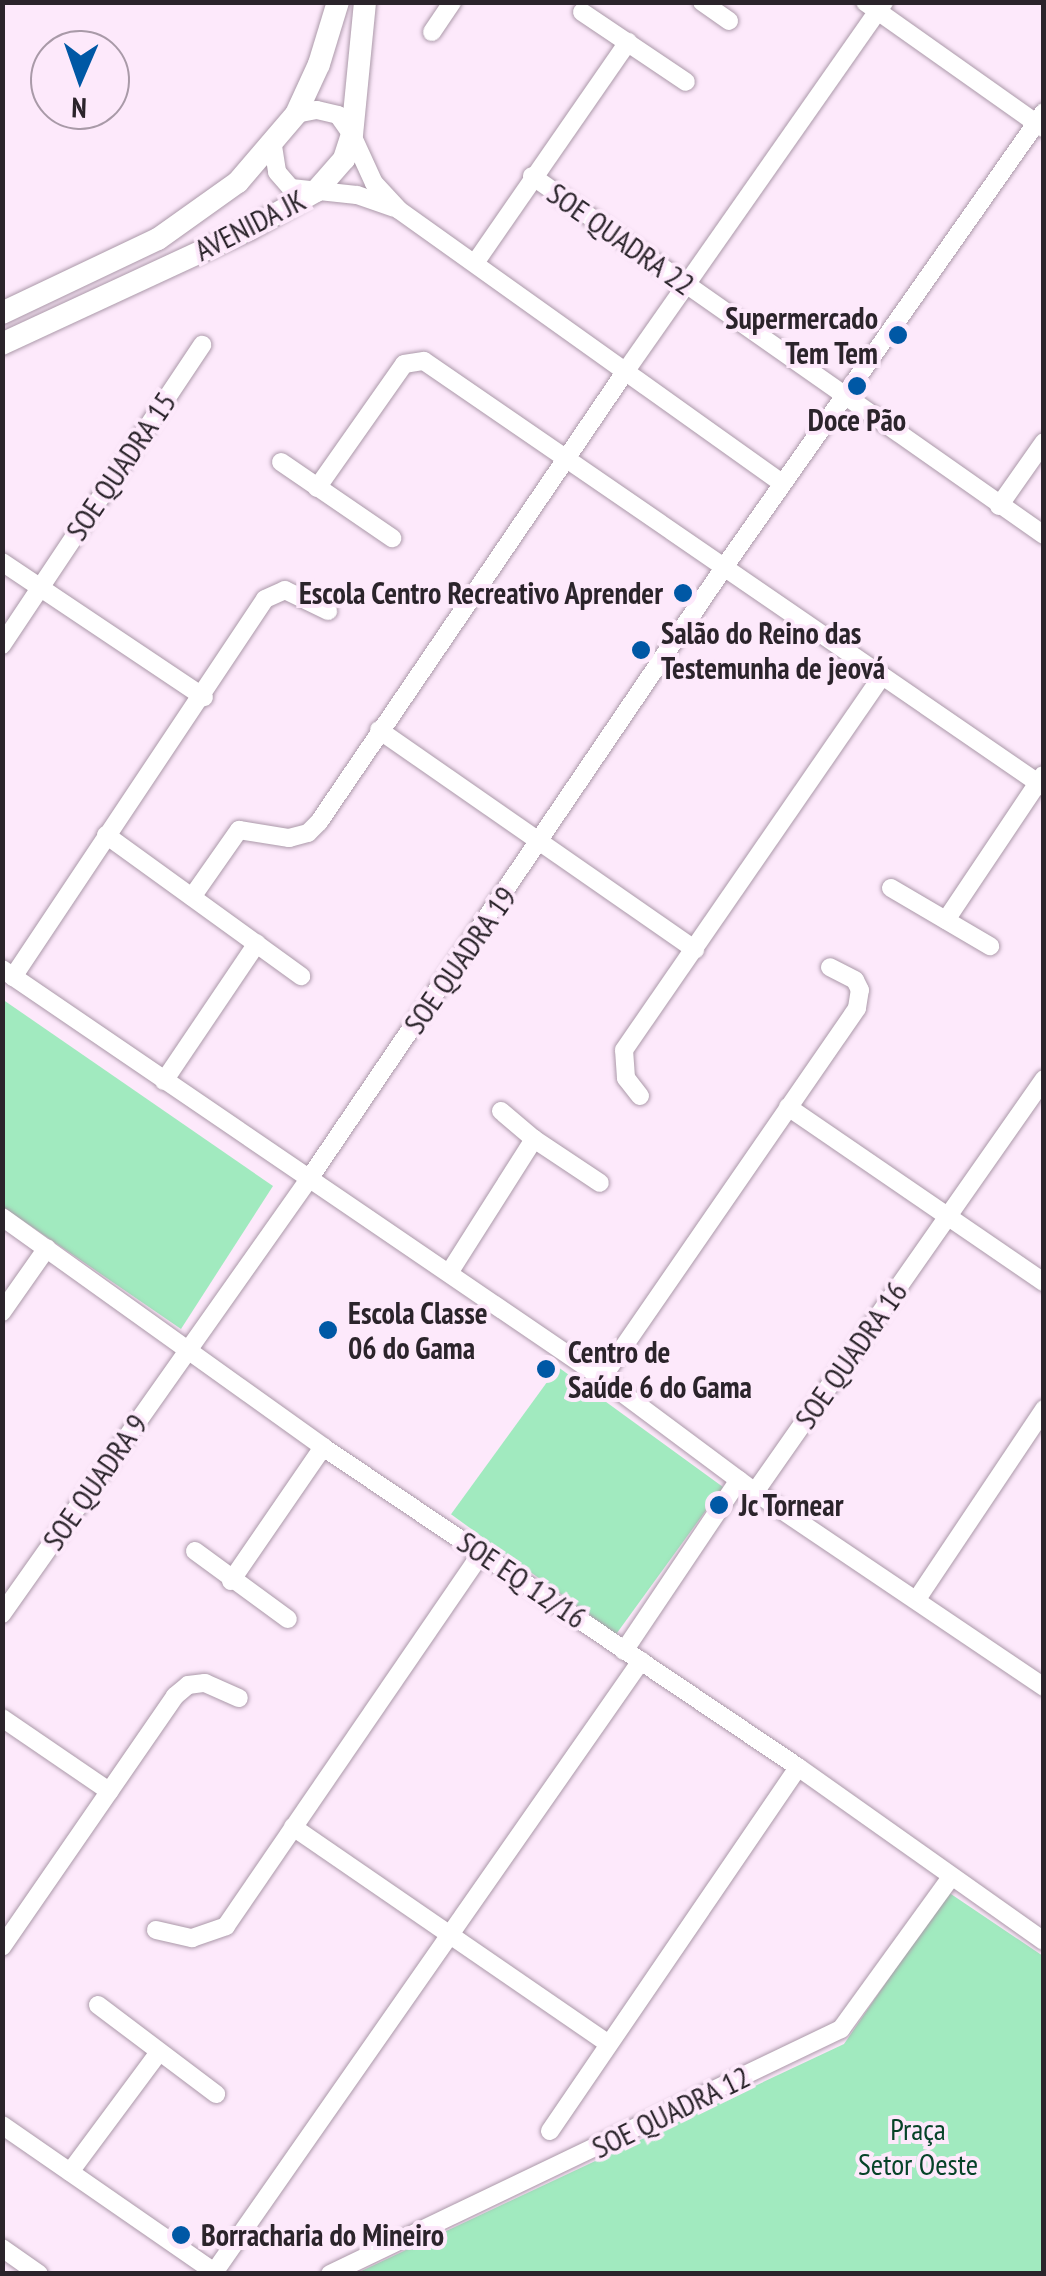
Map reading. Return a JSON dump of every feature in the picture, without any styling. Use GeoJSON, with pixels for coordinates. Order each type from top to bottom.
{"type":"FeatureCollection","features":[{"type":"Feature","properties":{"kind":"main road","name":"AVENIDA JK"},"geometry":{"type":"LineString","coordinates":[[2,314],[188,221],[238,182],[273,146],[296,114],[319,64],[338,2]]}},
{"type":"Feature","properties":{"kind":"main road","name":"AVENIDA JK"},"geometry":{"type":"LineString","coordinates":[[2,344],[248,230],[316,192],[344,159],[352,134],[365,2]]}},
{"type":"Feature","properties":{"kind":"street"},"geometry":{"type":"LineString","coordinates":[[432,32],[452,2]]}},
{"type":"Feature","properties":{"kind":"street"},"geometry":{"type":"LineString","coordinates":[[702,2],[729,21]]}},
{"type":"Feature","properties":{"kind":"street"},"geometry":{"type":"LineString","coordinates":[[192,897],[239,830],[289,838],[308,833],[688,286],[876,5],[1041,121]]}},
{"type":"Feature","properties":{"kind":"street"},"geometry":{"type":"LineString","coordinates":[[582,12],[686,82]]}},
{"type":"Feature","properties":{"kind":"street","name":"SOE QUADRA 22"},"geometry":{"type":"LineString","coordinates":[[628,42],[532,176],[1044,535]]}},
{"type":"Feature","properties":{"kind":"street"},"geometry":{"type":"LineString","coordinates":[[296,114],[317,110],[338,115],[352,134],[374,184],[399,210],[782,483]]}},
{"type":"Feature","properties":{"kind":"street","name":"SOE QUADRA 19"},"geometry":{"type":"LineString","coordinates":[[188,1349],[540,843],[782,483],[1041,121]]}},
{"type":"Feature","properties":{"kind":"street"},"geometry":{"type":"LineString","coordinates":[[273,146],[283,182],[300,191],[357,195],[399,210]]}},
{"type":"Feature","properties":{"kind":"street"},"geometry":{"type":"LineString","coordinates":[[476,263],[532,176]]}},
{"type":"Feature","properties":{"kind":"street","name":"SOE QUADRA 15"},"geometry":{"type":"LineString","coordinates":[[2,645],[202,345]]}},
{"type":"Feature","properties":{"kind":"street"},"geometry":{"type":"LineString","coordinates":[[317,488],[395,376],[413,359],[424,360],[882,676],[1042,781],[946,920]]}},
{"type":"Feature","properties":{"kind":"street"},"geometry":{"type":"LineString","coordinates":[[999,506],[1044,442]]}},
{"type":"Feature","properties":{"kind":"street"},"geometry":{"type":"LineString","coordinates":[[281,462],[392,538]]}},
{"type":"Feature","properties":{"kind":"street"},"geometry":{"type":"LineString","coordinates":[[2,562],[204,697]]}},
{"type":"Feature","properties":{"kind":"street"},"geometry":{"type":"LineString","coordinates":[[328,611],[294,592],[275,591],[265,600],[204,697],[8,973],[602,1378],[755,1492],[1044,1687]]}},
{"type":"Feature","properties":{"kind":"street"},"geometry":{"type":"LineString","coordinates":[[640,1096],[626,1078],[624,1050],[882,676]]}},
{"type":"Feature","properties":{"kind":"street"},"geometry":{"type":"LineString","coordinates":[[379,730],[696,950]]}},
{"type":"Feature","properties":{"kind":"street"},"geometry":{"type":"LineString","coordinates":[[106,835],[302,976]]}},
{"type":"Feature","properties":{"kind":"street"},"geometry":{"type":"LineString","coordinates":[[891,888],[990,946]]}},
{"type":"Feature","properties":{"kind":"street"},"geometry":{"type":"LineString","coordinates":[[164,1081],[257,943]]}},
{"type":"Feature","properties":{"kind":"street"},"geometry":{"type":"LineString","coordinates":[[602,1378],[860,999],[855,980],[830,967]]}},
{"type":"Feature","properties":{"kind":"street","name":"SOE QUADRA 16"},"geometry":{"type":"LineString","coordinates":[[755,1492],[1044,1078]]}},
{"type":"Feature","properties":{"kind":"street"},"geometry":{"type":"LineString","coordinates":[[788,1107],[1044,1282]]}},
{"type":"Feature","properties":{"kind":"street"},"geometry":{"type":"LineString","coordinates":[[500,1111],[534,1140],[600,1183]]}},
{"type":"Feature","properties":{"kind":"street"},"geometry":{"type":"LineString","coordinates":[[449,1273],[534,1140]]}},
{"type":"Feature","properties":{"kind":"street","name":"SOE EQ 12/16"},"geometry":{"type":"LineString","coordinates":[[2,1217],[323,1447],[798,1767],[1044,1941]]}},
{"type":"Feature","properties":{"kind":"street"},"geometry":{"type":"LineString","coordinates":[[2,1312],[47,1248]]}},
{"type":"Feature","properties":{"kind":"street","name":"SOE QUADRA 9"},"geometry":{"type":"LineString","coordinates":[[2,1614],[188,1349]]}},
{"type":"Feature","properties":{"kind":"street"},"geometry":{"type":"LineString","coordinates":[[917,1599],[1044,1409]]}},
{"type":"Feature","properties":{"kind":"street"},"geometry":{"type":"LineString","coordinates":[[231,1581],[323,1447]]}},
{"type":"Feature","properties":{"kind":"street"},"geometry":{"type":"LineString","coordinates":[[624,1650],[739,1480]]}},
{"type":"Feature","properties":{"kind":"street"},"geometry":{"type":"LineString","coordinates":[[194,1551],[288,1620]]}},
{"type":"Feature","properties":{"kind":"street"},"geometry":{"type":"LineString","coordinates":[[156,1930],[192,1938],[226,1926],[482,1552]]}},
{"type":"Feature","properties":{"kind":"street"},"geometry":{"type":"LineString","coordinates":[[2,2125],[215,2273],[446,1934],[641,1661]]}},
{"type":"Feature","properties":{"kind":"street"},"geometry":{"type":"LineString","coordinates":[[2,1947],[175,1696],[188,1685],[205,1683],[239,1698]]}},
{"type":"Feature","properties":{"kind":"street"},"geometry":{"type":"LineString","coordinates":[[2,1718],[109,1791]]}},
{"type":"Feature","properties":{"kind":"street","name":"SOE QUADRA 12"},"geometry":{"type":"LineString","coordinates":[[550,2130],[798,1767]]}},
{"type":"Feature","properties":{"kind":"street"},"geometry":{"type":"LineString","coordinates":[[293,1827],[607,2043]]}},
{"type":"Feature","properties":{"kind":"street","name":"SOE QUADRA 12"},"geometry":{"type":"LineString","coordinates":[[330,2274],[841,2029],[951,1877]]}},
{"type":"Feature","properties":{"kind":"street"},"geometry":{"type":"LineString","coordinates":[[98,2005],[216,2094]]}},
{"type":"Feature","properties":{"kind":"street"},"geometry":{"type":"LineString","coordinates":[[70,2172],[158,2052]]}},
{"type":"Feature","properties":{"kind":"street"},"geometry":{"type":"LineString","coordinates":[[2,2248],[39,2274]]}},
{"type":"Feature","properties":{"kind":"green space"},"geometry":{"type":"Polygon","coordinates":[[[2,999],[273,1186],[181,1329],[3,1207],[2,999]]]}},
{"type":"Feature","properties":{"kind":"green space"},"geometry":{"type":"Polygon","coordinates":[[[558,1367],[723,1487],[616,1634],[451,1514],[558,1367]]]}},
{"type":"Feature","properties":{"kind":"green space","name":"Praça Setor Oeste"},"geometry":{"type":"Polygon","coordinates":[[[948,1892],[1043,1956],[1043,2273],[355,2274],[844,2044],[948,1892]]]}},
{"type":"Feature","properties":{"kind":"place","name":"Supermercado Tem Tem"},"geometry":{"type":"Point","coordinates":[898,335]}},
{"type":"Feature","properties":{"kind":"place","name":"Doce Pão"},"geometry":{"type":"Point","coordinates":[857,386]}},
{"type":"Feature","properties":{"kind":"place","name":"Escola Centro Recreativo Aprender"},"geometry":{"type":"Point","coordinates":[683,593]}},
{"type":"Feature","properties":{"kind":"place","name":"Salão do Reino das Testemunha de jeová"},"geometry":{"type":"Point","coordinates":[641,650]}},
{"type":"Feature","properties":{"kind":"place","name":"Escola Classe 06 do Gama"},"geometry":{"type":"Point","coordinates":[328,1330]}},
{"type":"Feature","properties":{"kind":"place","name":"Centro de Saúde 6 do Gama"},"geometry":{"type":"Point","coordinates":[546,1369]}},
{"type":"Feature","properties":{"kind":"place","name":"Jc Tornear"},"geometry":{"type":"Point","coordinates":[719,1505]}},
{"type":"Feature","properties":{"kind":"place","name":"Borracharia do Mineiro"},"geometry":{"type":"Point","coordinates":[181,2235]}}]}
